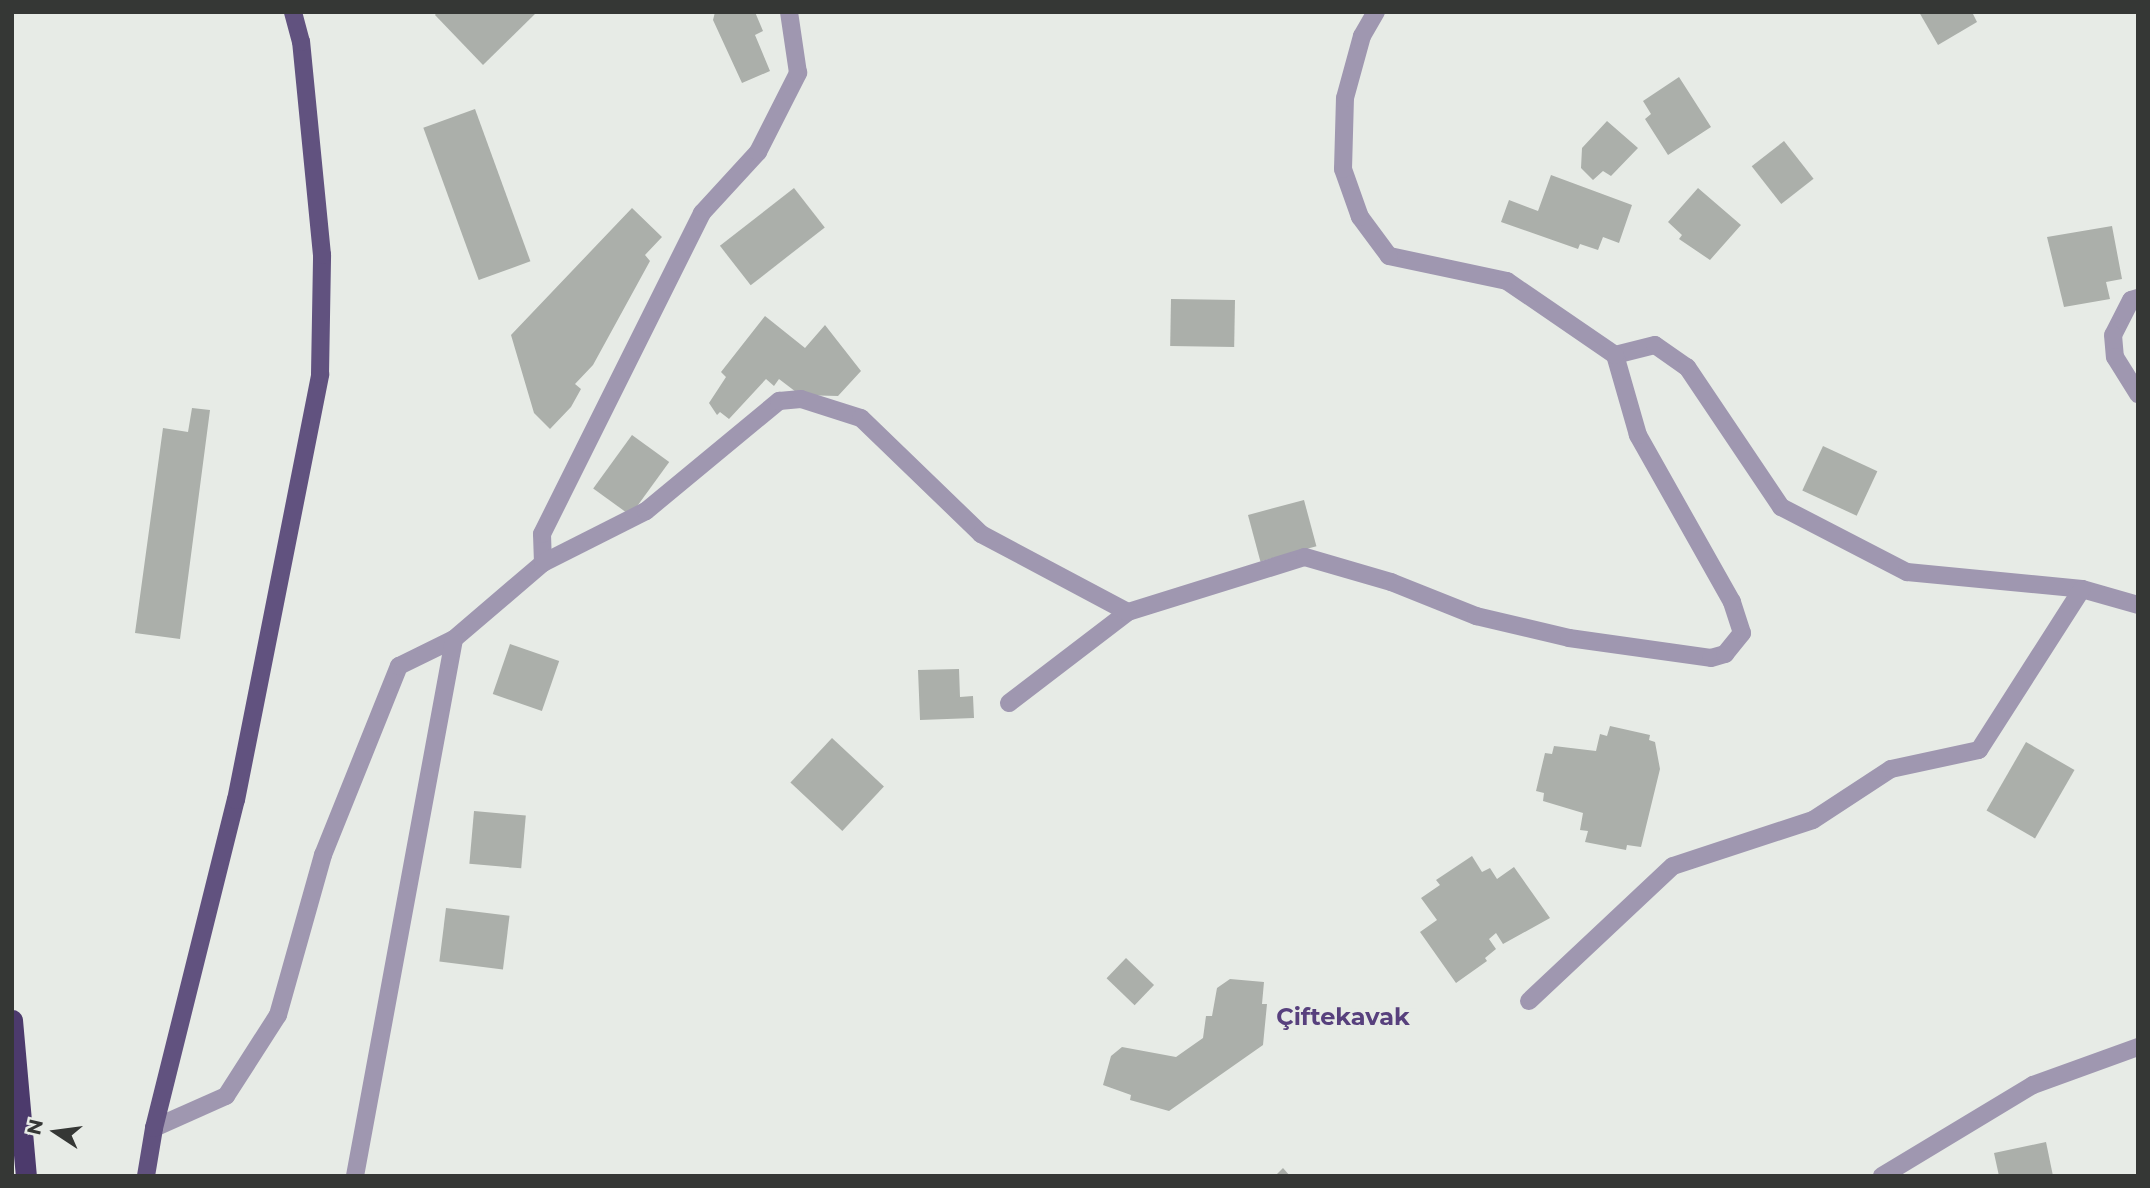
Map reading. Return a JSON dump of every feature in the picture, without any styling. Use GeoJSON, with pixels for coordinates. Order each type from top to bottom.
{"type":"FeatureCollection","features":[{"type":"Feature","properties":{"kind":"highway"},"geometry":{"type":"LineString","coordinates":[[12,1020],[26,1176]]}},
{"type":"Feature","properties":{"kind":"main road"},"geometry":{"type":"LineString","coordinates":[[285,12],[300,42]]}},
{"type":"Feature","properties":{"kind":"main road"},"geometry":{"type":"LineString","coordinates":[[146,1176],[154,1128],[236,800],[320,374],[322,255],[300,42],[293,12]]}},
{"type":"Feature","properties":{"kind":"street"},"geometry":{"type":"LineString","coordinates":[[543,564],[542,534],[702,214],[758,152],[799,73],[789,12]]}},
{"type":"Feature","properties":{"kind":"street"},"geometry":{"type":"LineString","coordinates":[[1009,703],[1128,612],[1305,557],[1391,582],[1476,616],[1556,635],[1711,658],[1725,654],[1742,633],[1732,602],[1638,435],[1615,355],[1507,281],[1389,257],[1360,218],[1343,169],[1345,98],[1362,36],[1376,12]]}},
{"type":"Feature","properties":{"kind":"street"},"geometry":{"type":"LineString","coordinates":[[2138,298],[2131,300],[2113,335],[2115,358],[2138,394]]}},
{"type":"Feature","properties":{"kind":"street"},"geometry":{"type":"LineString","coordinates":[[1615,355],[1655,345],[1687,367],[1781,507],[1907,572],[2082,589],[2138,605]]}},
{"type":"Feature","properties":{"kind":"street"},"geometry":{"type":"LineString","coordinates":[[154,1128],[226,1096],[278,1015],[323,855],[399,666],[454,639],[543,564],[646,511],[779,401],[802,399],[861,418],[981,534],[1128,612]]}},
{"type":"Feature","properties":{"kind":"street"},"geometry":{"type":"LineString","coordinates":[[1529,1000],[1672,866],[1813,820],[1891,769],[1979,750],[2082,589]]}},
{"type":"Feature","properties":{"kind":"street"},"geometry":{"type":"LineString","coordinates":[[355,1176],[454,639]]}},
{"type":"Feature","properties":{"kind":"street"},"geometry":{"type":"LineString","coordinates":[[1882,1176],[2033,1085],[2138,1047]]}},
{"type":"Feature","properties":{"kind":"building"},"geometry":{"type":"Polygon","coordinates":[[[437,12],[537,12],[483,65],[435,15],[437,12]]]}},
{"type":"Feature","properties":{"kind":"building"},"geometry":{"type":"Polygon","coordinates":[[[715,12],[755,12],[763,31],[755,35],[770,71],[742,83],[713,20],[715,12]]]}},
{"type":"Feature","properties":{"kind":"building"},"geometry":{"type":"Polygon","coordinates":[[[1919,12],[1972,12],[1977,22],[1938,45],[1919,12]]]}},
{"type":"Feature","properties":{"kind":"building"},"geometry":{"type":"Polygon","coordinates":[[[1679,77],[1711,127],[1668,155],[1645,119],[1651,114],[1643,101],[1679,77]]]}},
{"type":"Feature","properties":{"kind":"building"},"geometry":{"type":"Polygon","coordinates":[[[475,109],[530,261],[479,280],[423,128],[475,109]]]}},
{"type":"Feature","properties":{"kind":"building"},"geometry":{"type":"Polygon","coordinates":[[[1607,121],[1638,148],[1611,176],[1603,171],[1593,180],[1581,168],[1582,148],[1607,121]]]}},
{"type":"Feature","properties":{"kind":"building"},"geometry":{"type":"Polygon","coordinates":[[[1784,141],[1814,179],[1781,204],[1752,166],[1784,141]]]}},
{"type":"Feature","properties":{"kind":"building"},"geometry":{"type":"Polygon","coordinates":[[[1551,175],[1632,205],[1619,243],[1603,237],[1598,250],[1580,244],[1578,249],[1501,222],[1509,200],[1538,211],[1551,175]]]}},
{"type":"Feature","properties":{"kind":"building"},"geometry":{"type":"Polygon","coordinates":[[[794,188],[825,227],[751,285],[720,246],[794,188]]]}},
{"type":"Feature","properties":{"kind":"building"},"geometry":{"type":"Polygon","coordinates":[[[1698,188],[1741,225],[1710,260],[1679,239],[1682,235],[1668,222],[1698,188]]]}},
{"type":"Feature","properties":{"kind":"building"},"geometry":{"type":"Polygon","coordinates":[[[632,208],[662,237],[645,255],[650,261],[593,365],[575,384],[581,389],[571,407],[550,429],[534,413],[511,335],[632,208]]]}},
{"type":"Feature","properties":{"kind":"building"},"geometry":{"type":"Polygon","coordinates":[[[2112,226],[2122,279],[2106,282],[2110,299],[2064,307],[2047,237],[2112,226]]]}},
{"type":"Feature","properties":{"kind":"building"},"geometry":{"type":"Polygon","coordinates":[[[1171,299],[1235,300],[1234,347],[1170,346],[1171,299]]]}},
{"type":"Feature","properties":{"kind":"building"},"geometry":{"type":"Polygon","coordinates":[[[765,316],[805,348],[825,325],[861,371],[838,396],[800,395],[779,379],[774,386],[766,379],[729,419],[720,412],[717,415],[709,403],[726,377],[721,372],[765,316]]]}},
{"type":"Feature","properties":{"kind":"building"},"geometry":{"type":"Polygon","coordinates":[[[192,408],[210,410],[180,639],[135,633],[163,428],[188,432],[192,408]]]}},
{"type":"Feature","properties":{"kind":"building"},"geometry":{"type":"Polygon","coordinates":[[[632,435],[669,462],[630,515],[593,488],[632,435]]]}},
{"type":"Feature","properties":{"kind":"building"},"geometry":{"type":"Polygon","coordinates":[[[1823,446],[1877,471],[1857,516],[1802,490],[1823,446]]]}},
{"type":"Feature","properties":{"kind":"building"},"geometry":{"type":"Polygon","coordinates":[[[1304,500],[1316,546],[1260,561],[1248,515],[1304,500]]]}},
{"type":"Feature","properties":{"kind":"building"},"geometry":{"type":"Polygon","coordinates":[[[510,644],[559,661],[542,711],[493,694],[510,644]]]}},
{"type":"Feature","properties":{"kind":"building"},"geometry":{"type":"Polygon","coordinates":[[[959,669],[960,697],[973,696],[974,718],[920,720],[918,670],[959,669]]]}},
{"type":"Feature","properties":{"kind":"building"},"geometry":{"type":"Polygon","coordinates":[[[1610,726],[1650,735],[1649,740],[1655,742],[1660,769],[1641,847],[1627,845],[1626,850],[1585,842],[1588,831],[1580,830],[1583,813],[1543,801],[1544,793],[1536,791],[1545,753],[1552,754],[1554,746],[1596,751],[1600,734],[1607,736],[1610,726]]]}},
{"type":"Feature","properties":{"kind":"building"},"geometry":{"type":"Polygon","coordinates":[[[832,738],[884,786],[842,831],[790,783],[832,738]]]}},
{"type":"Feature","properties":{"kind":"building"},"geometry":{"type":"Polygon","coordinates":[[[2026,742],[2074,770],[2035,838],[1986,810],[2026,742]]]}},
{"type":"Feature","properties":{"kind":"building"},"geometry":{"type":"Polygon","coordinates":[[[474,811],[526,816],[521,868],[469,864],[474,811]]]}},
{"type":"Feature","properties":{"kind":"building"},"geometry":{"type":"Polygon","coordinates":[[[1472,856],[1482,872],[1490,868],[1497,879],[1514,867],[1550,918],[1503,944],[1496,933],[1489,939],[1496,949],[1485,958],[1487,961],[1456,983],[1420,932],[1437,920],[1421,898],[1440,885],[1436,880],[1472,856]]]}},
{"type":"Feature","properties":{"kind":"building"},"geometry":{"type":"Polygon","coordinates":[[[446,908],[510,916],[503,969],[439,962],[446,908]]]}},
{"type":"Feature","properties":{"kind":"building"},"geometry":{"type":"Polygon","coordinates":[[[1126,958],[1154,985],[1135,1005],[1107,978],[1126,958]]]}},
{"type":"Feature","properties":{"kind":"building"},"geometry":{"type":"Polygon","coordinates":[[[1230,979],[1264,982],[1262,1004],[1267,1004],[1263,1045],[1169,1111],[1130,1100],[1131,1095],[1103,1085],[1111,1056],[1122,1047],[1176,1057],[1203,1038],[1206,1016],[1212,1016],[1217,988],[1230,979]]]}},
{"type":"Feature","properties":{"kind":"building"},"geometry":{"type":"Polygon","coordinates":[[[2046,1142],[2053,1176],[1999,1176],[1994,1153],[2046,1142]]]}},
{"type":"Feature","properties":{"kind":"building"},"geometry":{"type":"Polygon","coordinates":[[[1283,1168],[1290,1176],[1275,1176],[1283,1168]]]}},
{"type":"Feature","properties":{"kind":"district","name":"Çiftekavak"},"geometry":{"type":"Point","coordinates":[1343,1017]}}]}
